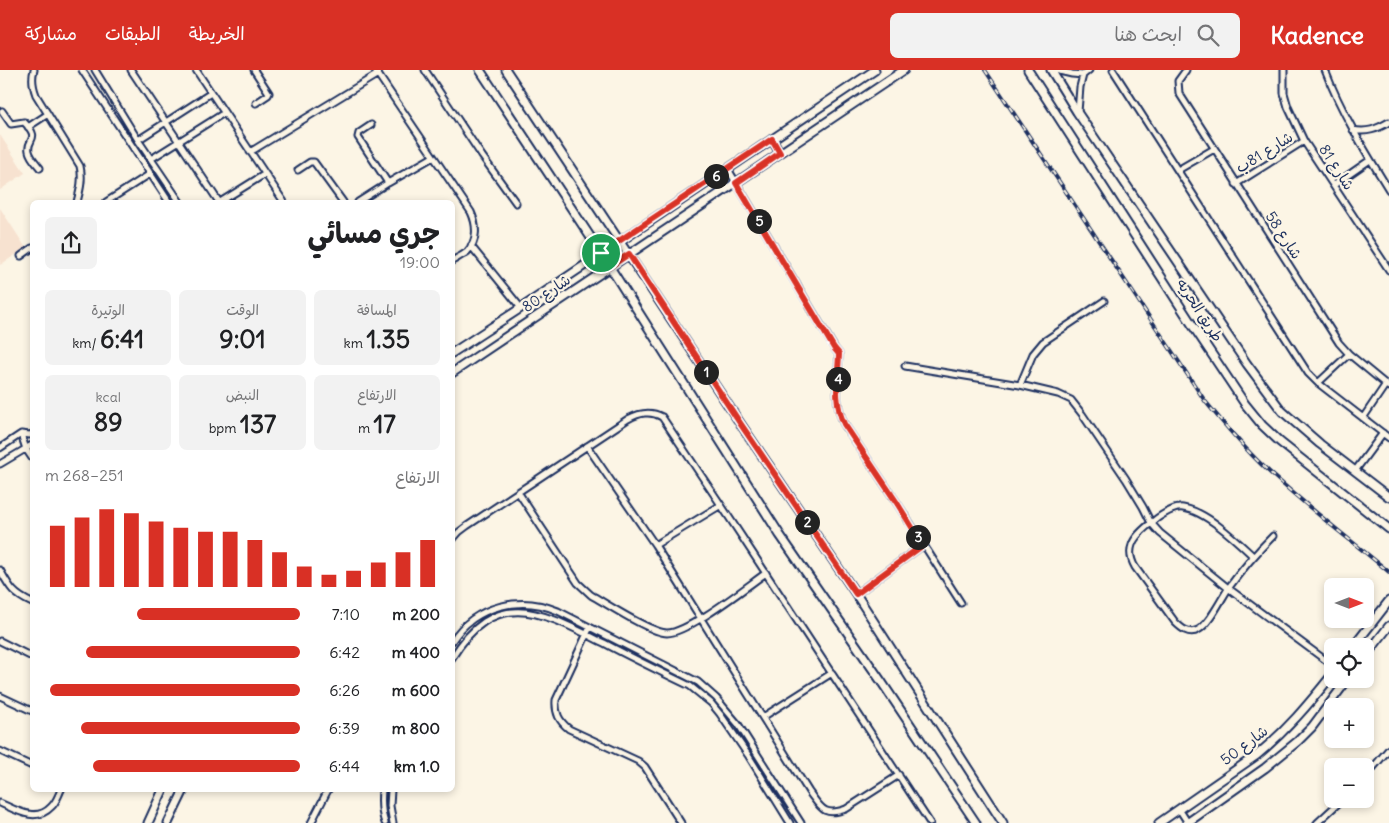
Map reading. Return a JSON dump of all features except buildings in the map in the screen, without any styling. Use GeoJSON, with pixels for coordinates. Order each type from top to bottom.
{"type":"FeatureCollection","features":[{"type":"Feature","properties":{"kind":"street"},"geometry":{"type":"LineString","coordinates":[[34,70],[33,88],[80,166],[82,182],[78,200]]}},
{"type":"Feature","properties":{"kind":"street"},"geometry":{"type":"LineString","coordinates":[[82,70],[168,200]]}},
{"type":"Feature","properties":{"kind":"street"},"geometry":{"type":"LineString","coordinates":[[95,70],[138,140],[179,200]]}},
{"type":"Feature","properties":{"kind":"street"},"geometry":{"type":"LineString","coordinates":[[131,70],[219,200]]}},
{"type":"Feature","properties":{"kind":"street"},"geometry":{"type":"LineString","coordinates":[[197,70],[283,200]]}},
{"type":"Feature","properties":{"kind":"street"},"geometry":{"type":"LineString","coordinates":[[254,70],[269,93],[256,103]]}},
{"type":"Feature","properties":{"kind":"street"},"geometry":{"type":"LineString","coordinates":[[425,70],[482,156],[516,203]]}},
{"type":"Feature","properties":{"kind":"street"},"geometry":{"type":"LineString","coordinates":[[480,70],[601,253],[780,535],[976,823]]}},
{"type":"Feature","properties":{"kind":"street"},"geometry":{"type":"LineString","coordinates":[[506,70],[856,594],[1003,823]]}},
{"type":"Feature","properties":{"kind":"street","name":"شارع 80"},"geometry":{"type":"LineString","coordinates":[[455,351],[875,70]]}},
{"type":"Feature","properties":{"kind":"street","name":"شارع 80"},"geometry":{"type":"LineString","coordinates":[[455,370],[904,70]]}},
{"type":"Feature","properties":{"kind":"street","name":"طريق الحريه"},"geometry":{"type":"LineString","coordinates":[[1028,70],[1245,404],[1262,425],[1280,442],[1389,529]]}},
{"type":"Feature","properties":{"kind":"street"},"geometry":{"type":"LineString","coordinates":[[1053,70],[1083,76]]}},
{"type":"Feature","properties":{"kind":"street","name":"طريق الحريه"},"geometry":{"type":"LineString","coordinates":[[1053,70],[1078,112],[1242,356],[1282,411],[1320,444],[1389,497]]}},
{"type":"Feature","properties":{"kind":"street"},"geometry":{"type":"LineString","coordinates":[[1078,112],[1083,76],[1090,70]]}},
{"type":"Feature","properties":{"kind":"street"},"geometry":{"type":"LineString","coordinates":[[1113,70],[1303,364],[1318,383],[1389,438]]}},
{"type":"Feature","properties":{"kind":"street","name":"شارع 58"},"geometry":{"type":"LineString","coordinates":[[1186,70],[1178,82],[1179,93],[1236,184],[1338,343],[1348,354],[1387,386]]}},
{"type":"Feature","properties":{"kind":"street","name":"شارع 81"},"geometry":{"type":"LineString","coordinates":[[1284,70],[1284,93],[1304,140],[1387,261],[1389,270]]}},
{"type":"Feature","properties":{"kind":"street"},"geometry":{"type":"LineString","coordinates":[[1325,70],[1334,93],[1370,160],[1389,190]]}},
{"type":"Feature","properties":{"kind":"street"},"geometry":{"type":"LineString","coordinates":[[250,152],[377,72],[475,220],[475,238],[472,246],[467,252],[455,259]]}},
{"type":"Feature","properties":{"kind":"street"},"geometry":{"type":"LineString","coordinates":[[138,140],[211,93]]}},
{"type":"Feature","properties":{"kind":"street"},"geometry":{"type":"LineString","coordinates":[[2,111],[11,124],[24,122],[28,127],[34,136],[29,152],[40,168]]}},
{"type":"Feature","properties":{"kind":"street"},"geometry":{"type":"LineString","coordinates":[[151,160],[224,113]]}},
{"type":"Feature","properties":{"kind":"street"},"geometry":{"type":"LineString","coordinates":[[28,127],[48,114]]}},
{"type":"Feature","properties":{"kind":"street"},"geometry":{"type":"LineString","coordinates":[[1354,130],[1368,131],[1389,122]]}},
{"type":"Feature","properties":{"kind":"street"},"geometry":{"type":"LineString","coordinates":[[371,125],[358,133],[358,137],[388,183]]}},
{"type":"Feature","properties":{"kind":"street"},"geometry":{"type":"LineString","coordinates":[[772,139],[780,153]]}},
{"type":"Feature","properties":{"kind":"street","name":"شارع 81ب"},"geometry":{"type":"LineString","coordinates":[[1236,184],[1304,140]]}},
{"type":"Feature","properties":{"kind":"street"},"geometry":{"type":"LineString","coordinates":[[1178,170],[1214,148]]}},
{"type":"Feature","properties":{"kind":"street"},"geometry":{"type":"LineString","coordinates":[[361,200],[433,157]]}},
{"type":"Feature","properties":{"kind":"street"},"geometry":{"type":"LineString","coordinates":[[1334,184],[1370,160]]}},
{"type":"Feature","properties":{"kind":"street"},"geometry":{"type":"LineString","coordinates":[[298,170],[310,162],[314,162],[342,200]]}},
{"type":"Feature","properties":{"kind":"street"},"geometry":{"type":"LineString","coordinates":[[728,169],[839,354],[837,398],[838,411],[844,424],[961,603]]}},
{"type":"Feature","properties":{"kind":"street"},"geometry":{"type":"LineString","coordinates":[[109,200],[150,174]]}},
{"type":"Feature","properties":{"kind":"street"},"geometry":{"type":"LineString","coordinates":[[223,200],[265,174]]}},
{"type":"Feature","properties":{"kind":"street"},"geometry":{"type":"LineString","coordinates":[[472,246],[521,308]]}},
{"type":"Feature","properties":{"kind":"street"},"geometry":{"type":"LineString","coordinates":[[20,256],[30,249]]}},
{"type":"Feature","properties":{"kind":"street"},"geometry":{"type":"LineString","coordinates":[[1020,385],[1033,354],[1042,342],[1104,301]]}},
{"type":"Feature","properties":{"kind":"street"},"geometry":{"type":"LineString","coordinates":[[1318,383],[1348,354]]}},
{"type":"Feature","properties":{"kind":"street"},"geometry":{"type":"LineString","coordinates":[[905,366],[1020,385],[1058,394],[1071,400],[1126,479],[1151,523],[1160,533],[1228,588],[1324,659]]}},
{"type":"Feature","properties":{"kind":"street"},"geometry":{"type":"LineString","coordinates":[[1363,418],[1387,386]]}},
{"type":"Feature","properties":{"kind":"street"},"geometry":{"type":"LineString","coordinates":[[455,537],[467,526],[638,413],[650,412],[662,417],[930,823]]}},
{"type":"Feature","properties":{"kind":"street"},"geometry":{"type":"LineString","coordinates":[[1355,471],[1383,433]]}},
{"type":"Feature","properties":{"kind":"street"},"geometry":{"type":"LineString","coordinates":[[0,448],[21,434],[30,436]]}},
{"type":"Feature","properties":{"kind":"street"},"geometry":{"type":"LineString","coordinates":[[21,434],[26,450],[30,455]]}},
{"type":"Feature","properties":{"kind":"street"},"geometry":{"type":"LineString","coordinates":[[587,446],[656,545],[809,792],[821,807],[828,812],[836,813],[846,809],[899,775]]}},
{"type":"Feature","properties":{"kind":"street"},"geometry":{"type":"LineString","coordinates":[[0,464],[30,447]]}},
{"type":"Feature","properties":{"kind":"street"},"geometry":{"type":"LineString","coordinates":[[518,492],[578,583],[591,595],[642,624],[659,631],[666,633],[674,631],[701,619],[766,573]]}},
{"type":"Feature","properties":{"kind":"street"},"geometry":{"type":"LineString","coordinates":[[656,545],[721,504]]}},
{"type":"Feature","properties":{"kind":"street"},"geometry":{"type":"LineString","coordinates":[[1253,556],[1226,531],[1201,515],[1182,508],[1176,508],[1141,531],[1132,543],[1130,558],[1134,567],[1175,622],[1181,628],[1194,632],[1205,624],[1228,588],[1253,556],[1273,536]]}},
{"type":"Feature","properties":{"kind":"street"},"geometry":{"type":"LineString","coordinates":[[856,594],[923,545]]}},
{"type":"Feature","properties":{"kind":"street"},"geometry":{"type":"LineString","coordinates":[[0,570],[10,589],[30,603]]}},
{"type":"Feature","properties":{"kind":"street"},"geometry":{"type":"LineString","coordinates":[[1360,638],[1389,601]]}},
{"type":"Feature","properties":{"kind":"street"},"geometry":{"type":"LineString","coordinates":[[455,638],[470,620],[489,610],[514,604],[529,603],[550,608],[698,682],[712,694],[738,724],[801,823]]}},
{"type":"Feature","properties":{"kind":"street"},"geometry":{"type":"LineString","coordinates":[[455,654],[479,625],[489,619],[508,613],[519,612],[542,615],[690,686],[711,703],[743,748],[790,823]]}},
{"type":"Feature","properties":{"kind":"street"},"geometry":{"type":"LineString","coordinates":[[1374,645],[1389,626]]}},
{"type":"Feature","properties":{"kind":"street"},"geometry":{"type":"LineString","coordinates":[[590,627],[556,700],[555,708],[558,716],[569,729],[645,767],[681,823]]}},
{"type":"Feature","properties":{"kind":"street"},"geometry":{"type":"LineString","coordinates":[[0,641],[30,656]]}},
{"type":"Feature","properties":{"kind":"street"},"geometry":{"type":"LineString","coordinates":[[763,717],[832,673]]}},
{"type":"Feature","properties":{"kind":"street","name":"شارع 50"},"geometry":{"type":"LineString","coordinates":[[1159,823],[1272,742],[1300,716],[1324,685]]}},
{"type":"Feature","properties":{"kind":"street","name":"شارع 50"},"geometry":{"type":"LineString","coordinates":[[1188,823],[1266,768],[1298,741],[1312,727],[1341,688]]}},
{"type":"Feature","properties":{"kind":"street"},"geometry":{"type":"LineString","coordinates":[[0,696],[30,710]]}},
{"type":"Feature","properties":{"kind":"street"},"geometry":{"type":"LineString","coordinates":[[1374,766],[1389,749]]}},
{"type":"Feature","properties":{"kind":"street"},"geometry":{"type":"LineString","coordinates":[[0,751],[30,765]]}},
{"type":"Feature","properties":{"kind":"street"},"geometry":{"type":"LineString","coordinates":[[0,803],[28,815],[35,815],[53,806],[60,792]]}},
{"type":"Feature","properties":{"kind":"street"},"geometry":{"type":"LineString","coordinates":[[148,823],[162,792]]}},
{"type":"Feature","properties":{"kind":"street"},"geometry":{"type":"LineString","coordinates":[[168,823],[183,792]]}},
{"type":"Feature","properties":{"kind":"street"},"geometry":{"type":"LineString","coordinates":[[312,823],[327,792]]}},
{"type":"Feature","properties":{"kind":"street"},"geometry":{"type":"LineString","coordinates":[[382,792],[384,823]]}},
{"type":"Feature","properties":{"kind":"street"},"geometry":{"type":"LineString","coordinates":[[391,792],[390,806],[393,823]]}},
{"type":"Feature","properties":{"kind":"street"},"geometry":{"type":"LineString","coordinates":[[1318,823],[1334,808]]}},
{"type":"Feature","properties":{"kind":"street"},"geometry":{"type":"LineString","coordinates":[[1179,809],[1188,823]]}},
{"type":"Feature","properties":{"kind":"shaded area"},"geometry":{"type":"Polygon","coordinates":[[[0,135],[25,173],[0,190],[0,135]]]}},
{"type":"Feature","properties":{"kind":"shaded area"},"geometry":{"type":"Polygon","coordinates":[[[0,208],[26,248],[0,265],[0,208]]]}},
{"type":"Feature","properties":{"kind":"railway"},"geometry":{"type":"LineString","coordinates":[[985,70],[1205,401],[1240,442],[1278,480],[1389,572]]}},
{"type":"Feature","properties":{"kind":"route"},"geometry":{"type":"LineString","coordinates":[[772,139],[780,153],[736,183],[839,354],[837,398],[838,411],[844,424],[923,545],[856,594],[740,423],[629,254],[609,267],[601,253],[772,139]]}}]}
